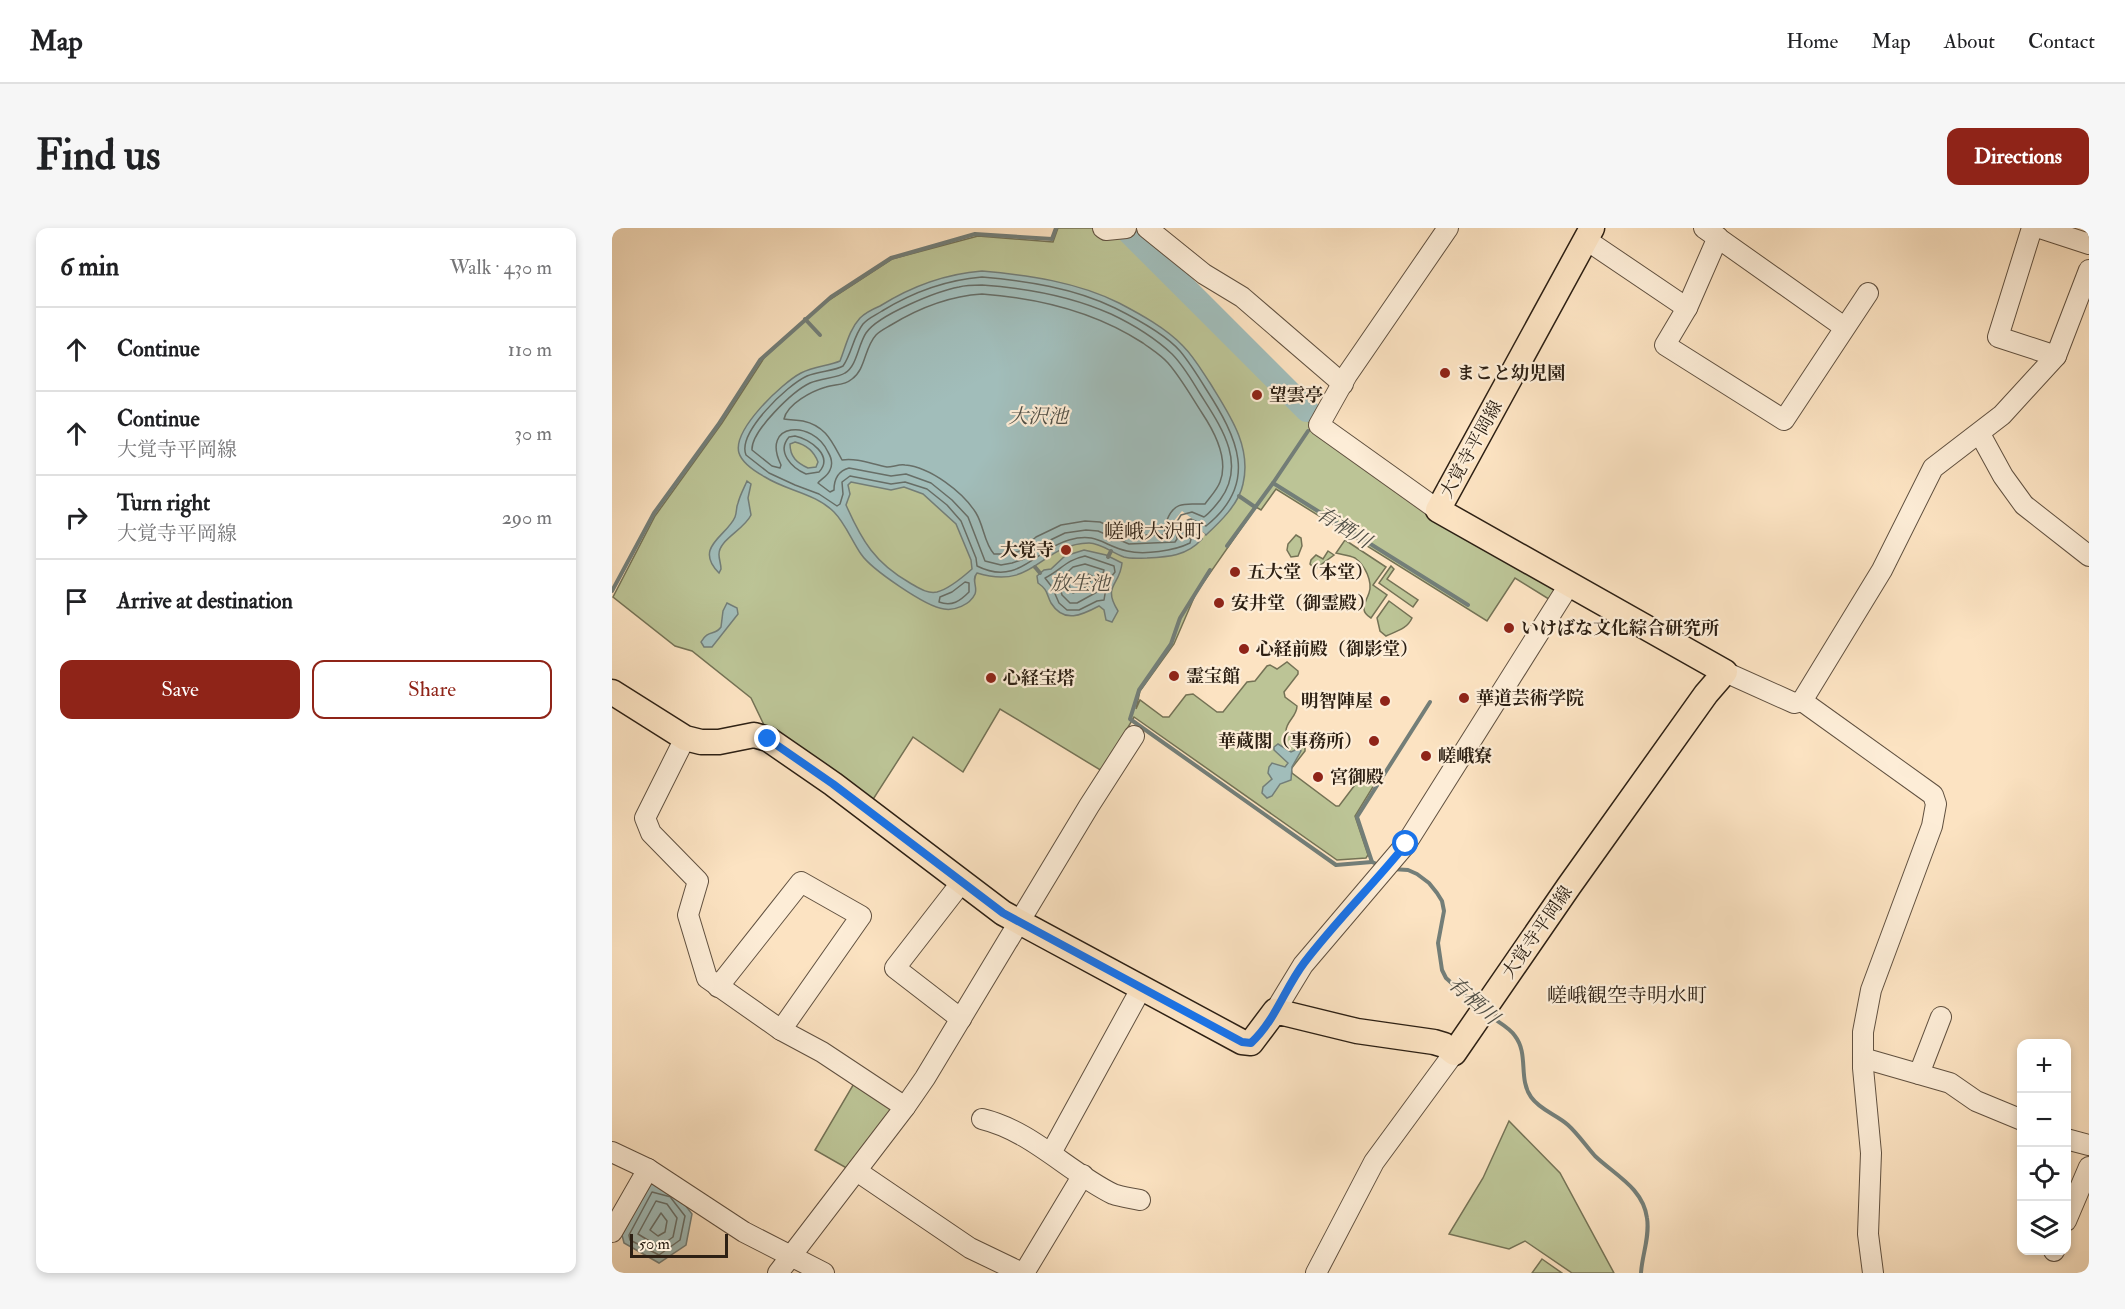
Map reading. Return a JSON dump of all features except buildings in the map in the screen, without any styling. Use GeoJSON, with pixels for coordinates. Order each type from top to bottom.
{"type":"FeatureCollection","features":[{"type":"Feature","properties":{"kind":"main road","name":"大覚寺平岡線"},"geometry":{"type":"LineString","coordinates":[[1454,1053],[1574,879],[1706,694],[1725,672],[1438,510],[1589,234]]}},
{"type":"Feature","properties":{"kind":"main road"},"geometry":{"type":"LineString","coordinates":[[612,692],[685,738],[701,742],[719,742],[754,735],[768,739],[833,784],[961,883],[1020,923],[1242,1042],[1251,1043],[1256,1039],[1275,1011],[1357,1031],[1434,1042],[1444,1045],[1454,1053]]}},
{"type":"Feature","properties":{"kind":"street"},"geometry":{"type":"LineString","coordinates":[[1103,228],[1106,230],[1124,228]]}},
{"type":"Feature","properties":{"kind":"street"},"geometry":{"type":"LineString","coordinates":[[1147,228],[1204,274],[1242,297],[1343,384]]}},
{"type":"Feature","properties":{"kind":"street"},"geometry":{"type":"LineString","coordinates":[[1438,510],[1319,425],[1347,375],[1448,228]]}},
{"type":"Feature","properties":{"kind":"street"},"geometry":{"type":"LineString","coordinates":[[2032,228],[1998,337],[2056,356]]}},
{"type":"Feature","properties":{"kind":"street"},"geometry":{"type":"LineString","coordinates":[[2040,228],[2089,244]]}},
{"type":"Feature","properties":{"kind":"street"},"geometry":{"type":"LineString","coordinates":[[1844,327],[1711,233],[1687,308],[1665,345],[1784,420],[1868,294]]}},
{"type":"Feature","properties":{"kind":"street"},"geometry":{"type":"LineString","coordinates":[[1589,234],[1687,308]]}},
{"type":"Feature","properties":{"kind":"street"},"geometry":{"type":"LineString","coordinates":[[1725,672],[1794,703],[1802,701],[1882,570],[1933,468],[2002,415],[2056,356],[2089,270]]}},
{"type":"Feature","properties":{"kind":"street"},"geometry":{"type":"LineString","coordinates":[[1980,434],[2003,476],[2024,506],[2089,556]]}},
{"type":"Feature","properties":{"kind":"street"},"geometry":{"type":"LineString","coordinates":[[1275,1011],[1303,964],[1406,844],[1569,585]]}},
{"type":"Feature","properties":{"kind":"street"},"geometry":{"type":"LineString","coordinates":[[1802,701],[1933,795],[1936,804],[1932,826],[1923,852],[1871,990],[1863,1032],[1871,1153],[1868,1234],[1873,1273]]}},
{"type":"Feature","properties":{"kind":"street"},"geometry":{"type":"LineString","coordinates":[[778,1273],[905,1107],[1134,736]]}},
{"type":"Feature","properties":{"kind":"street"},"geometry":{"type":"LineString","coordinates":[[685,738],[645,818],[651,833],[699,881],[688,915],[707,978],[781,1030],[815,1048],[905,1107]]}},
{"type":"Feature","properties":{"kind":"street"},"geometry":{"type":"LineString","coordinates":[[718,987],[801,882],[861,916],[781,1030]]}},
{"type":"Feature","properties":{"kind":"street"},"geometry":{"type":"LineString","coordinates":[[961,883],[895,968],[961,1019]]}},
{"type":"Feature","properties":{"kind":"street"},"geometry":{"type":"LineString","coordinates":[[1051,1153],[1142,987]]}},
{"type":"Feature","properties":{"kind":"street"},"geometry":{"type":"LineString","coordinates":[[1919,1074],[1941,1017]]}},
{"type":"Feature","properties":{"kind":"street"},"geometry":{"type":"LineString","coordinates":[[1316,1273],[1374,1162],[1454,1053]]}},
{"type":"Feature","properties":{"kind":"street"},"geometry":{"type":"LineString","coordinates":[[1863,1058],[1950,1083],[1976,1101],[2017,1118]]}},
{"type":"Feature","properties":{"kind":"street"},"geometry":{"type":"LineString","coordinates":[[982,1119],[998,1123],[1051,1153],[1114,1195],[1140,1200]]}},
{"type":"Feature","properties":{"kind":"street"},"geometry":{"type":"LineString","coordinates":[[2071,1140],[2089,1145]]}},
{"type":"Feature","properties":{"kind":"street"},"geometry":{"type":"LineString","coordinates":[[612,1152],[648,1168],[744,1232],[824,1273]]}},
{"type":"Feature","properties":{"kind":"street"},"geometry":{"type":"LineString","coordinates":[[2071,1211],[2089,1167]]}},
{"type":"Feature","properties":{"kind":"street"},"geometry":{"type":"LineString","coordinates":[[612,1232],[648,1168]]}},
{"type":"Feature","properties":{"kind":"street"},"geometry":{"type":"LineString","coordinates":[[858,1169],[864,1176],[970,1248],[1023,1273],[1083,1175]]}},
{"type":"Feature","properties":{"kind":"green space","name":"大覚寺"},"geometry":{"type":"Polygon","coordinates":[[[1058,228],[1093,228],[1123,233],[1298,406],[1312,427],[1556,588],[1552,601],[1515,578],[1487,621],[1276,489],[1261,510],[1256,507],[1196,593],[1174,644],[1140,691],[1136,709],[1140,700],[1163,717],[1169,717],[1186,695],[1193,694],[1217,712],[1223,712],[1247,682],[1255,681],[1267,666],[1270,665],[1277,669],[1287,662],[1298,671],[1298,674],[1284,692],[1285,697],[1297,706],[1287,725],[1286,732],[1305,747],[1305,751],[1291,769],[1292,773],[1336,806],[1339,806],[1367,769],[1370,768],[1378,774],[1379,777],[1355,816],[1368,855],[1366,858],[1337,860],[1134,717],[1102,771],[1000,709],[963,772],[913,737],[872,801],[764,725],[751,698],[692,651],[675,646],[613,597],[655,516],[722,423],[764,358],[823,304],[892,259],[978,236],[1053,242],[1058,228]]]}},
{"type":"Feature","properties":{"kind":"green space"},"geometry":{"type":"Polygon","coordinates":[[[1296,535],[1301,538],[1302,546],[1298,556],[1291,557],[1287,550],[1288,544],[1296,535]]]}},
{"type":"Feature","properties":{"kind":"green space"},"geometry":{"type":"Polygon","coordinates":[[[1345,540],[1386,567],[1373,585],[1387,595],[1371,618],[1364,610],[1370,589],[1365,569],[1355,558],[1336,553],[1345,540]]]}},
{"type":"Feature","properties":{"kind":"green space"},"geometry":{"type":"Polygon","coordinates":[[[1328,551],[1334,555],[1315,569],[1310,564],[1316,555],[1323,559],[1328,551]]]}},
{"type":"Feature","properties":{"kind":"green space"},"geometry":{"type":"Polygon","coordinates":[[[1391,566],[1394,569],[1387,579],[1418,600],[1413,607],[1379,583],[1391,566]]]}},
{"type":"Feature","properties":{"kind":"green space"},"geometry":{"type":"Polygon","coordinates":[[[1389,601],[1412,618],[1404,627],[1386,636],[1380,631],[1377,618],[1389,601]]]}},
{"type":"Feature","properties":{"kind":"green space"},"geometry":{"type":"Polygon","coordinates":[[[856,1080],[898,1108],[850,1170],[815,1150],[856,1080]]]}},
{"type":"Feature","properties":{"kind":"green space"},"geometry":{"type":"Polygon","coordinates":[[[1509,1121],[1560,1173],[1614,1273],[1572,1273],[1525,1241],[1509,1249],[1449,1234],[1483,1178],[1509,1121]]]}},
{"type":"Feature","properties":{"kind":"green space"},"geometry":{"type":"Polygon","coordinates":[[[1542,1259],[1562,1273],[1532,1273],[1542,1259]]]}},
{"type":"Feature","properties":{"kind":"water","name":"大沢池"},"geometry":{"type":"Polygon","coordinates":[[[982,271],[1017,275],[1086,290],[1119,303],[1144,317],[1169,333],[1187,350],[1210,383],[1237,431],[1242,444],[1245,470],[1238,499],[1206,535],[1190,525],[1188,529],[1202,539],[1196,545],[1177,554],[1135,558],[1124,557],[1093,543],[1072,545],[1025,572],[1012,576],[996,577],[977,573],[976,591],[973,598],[961,606],[944,609],[912,595],[876,569],[861,554],[842,521],[818,500],[774,482],[743,460],[739,453],[739,443],[743,432],[760,408],[782,386],[801,373],[840,361],[850,333],[862,316],[916,287],[941,278],[982,271]],[[795,442],[790,444],[791,453],[795,459],[808,468],[816,467],[818,462],[812,452],[795,442]],[[851,482],[848,485],[850,494],[846,505],[852,518],[871,550],[898,575],[920,589],[933,592],[951,586],[972,569],[971,560],[956,524],[923,494],[904,487],[891,490],[851,482]]]}},
{"type":"Feature","properties":{"kind":"water"},"geometry":{"type":"Polygon","coordinates":[[[747,481],[751,484],[748,498],[751,515],[720,550],[721,569],[719,573],[709,556],[711,549],[735,517],[747,481]]]}},
{"type":"Feature","properties":{"kind":"water","name":"放生池"},"geometry":{"type":"Polygon","coordinates":[[[1084,550],[1106,555],[1122,563],[1121,571],[1112,590],[1113,602],[1118,611],[1112,622],[1106,620],[1104,610],[1099,606],[1080,615],[1062,614],[1056,610],[1045,590],[1038,583],[1037,576],[1044,570],[1051,569],[1065,556],[1084,550]]]}},
{"type":"Feature","properties":{"kind":"water"},"geometry":{"type":"Polygon","coordinates":[[[727,603],[737,608],[738,614],[712,647],[704,647],[701,642],[704,638],[721,627],[723,611],[727,603]]]}},
{"type":"Feature","properties":{"kind":"water"},"geometry":{"type":"Polygon","coordinates":[[[1278,744],[1291,752],[1300,748],[1301,751],[1292,767],[1291,780],[1280,784],[1272,796],[1267,798],[1262,793],[1263,787],[1272,779],[1268,773],[1269,767],[1272,763],[1285,767],[1288,763],[1274,750],[1278,744]]]}},
{"type":"Feature","properties":{"kind":"water"},"geometry":{"type":"Polygon","coordinates":[[[650,1183],[675,1192],[692,1214],[686,1245],[659,1263],[624,1243],[622,1235],[650,1183]]]}},
{"type":"Feature","properties":{"kind":"pier"},"geometry":{"type":"Polygon","coordinates":[[[1182,511],[1194,520],[1192,524],[1205,534],[1203,538],[1189,528],[1186,531],[1173,522],[1182,511]]]}},
{"type":"Feature","properties":{"kind":"waterway"},"geometry":{"type":"LineString","coordinates":[[612,591],[654,513],[718,425],[760,360],[831,297],[891,258],[975,234],[1052,239],[1056,228]]}},
{"type":"Feature","properties":{"kind":"waterway","name":"有栖川"},"geometry":{"type":"LineString","coordinates":[[1125,228],[1307,410]]}},
{"type":"Feature","properties":{"kind":"waterway"},"geometry":{"type":"LineString","coordinates":[[805,319],[820,335]]}},
{"type":"Feature","properties":{"kind":"waterway","name":"有栖川"},"geometry":{"type":"LineString","coordinates":[[1308,431],[1273,483],[1468,605]]}},
{"type":"Feature","properties":{"kind":"waterway"},"geometry":{"type":"LineString","coordinates":[[1227,546],[1273,483]]}},
{"type":"Feature","properties":{"kind":"waterway"},"geometry":{"type":"LineString","coordinates":[[1239,496],[1255,507]]}},
{"type":"Feature","properties":{"kind":"waterway"},"geometry":{"type":"LineString","coordinates":[[1108,557],[1111,551]]}},
{"type":"Feature","properties":{"kind":"waterway"},"geometry":{"type":"LineString","coordinates":[[1035,567],[1040,573]]}},
{"type":"Feature","properties":{"kind":"waterway"},"geometry":{"type":"LineString","coordinates":[[1210,570],[1180,618],[1171,644],[1139,690],[1130,719],[1336,865],[1372,862]]}},
{"type":"Feature","properties":{"kind":"waterway","name":"有栖川"},"geometry":{"type":"LineString","coordinates":[[1379,865],[1372,862],[1357,817],[1430,702]]}},
{"type":"Feature","properties":{"kind":"waterway","name":"有栖川"},"geometry":{"type":"LineString","coordinates":[[1392,869],[1408,870],[1417,874],[1429,883],[1442,901],[1444,911],[1438,943],[1442,970],[1446,978],[1477,1006]]}},
{"type":"Feature","properties":{"kind":"waterway","name":"有栖川"},"geometry":{"type":"LineString","coordinates":[[1490,1016],[1510,1030],[1519,1043],[1527,1090],[1535,1102],[1568,1125],[1595,1156],[1627,1183],[1640,1198],[1648,1225],[1641,1273]]}},
{"type":"Feature","properties":{"kind":"place","name":"まこと幼児園"},"geometry":{"type":"Point","coordinates":[1445,373]}},
{"type":"Feature","properties":{"kind":"place","name":"望雲亭"},"geometry":{"type":"Point","coordinates":[1257,395]}},
{"type":"Feature","properties":{"kind":"place","name":"大覚寺"},"geometry":{"type":"Point","coordinates":[1066,550]}},
{"type":"Feature","properties":{"kind":"place","name":"五大堂（本堂）"},"geometry":{"type":"Point","coordinates":[1235,572]}},
{"type":"Feature","properties":{"kind":"place","name":"安井堂（御霊殿）"},"geometry":{"type":"Point","coordinates":[1219,603]}},
{"type":"Feature","properties":{"kind":"place","name":"いけばな文化綜合研究所"},"geometry":{"type":"Point","coordinates":[1509,628]}},
{"type":"Feature","properties":{"kind":"place","name":"心経前殿（御影堂）"},"geometry":{"type":"Point","coordinates":[1244,649]}},
{"type":"Feature","properties":{"kind":"place","name":"霊宝館"},"geometry":{"type":"Point","coordinates":[1174,676]}},
{"type":"Feature","properties":{"kind":"place","name":"心経宝塔"},"geometry":{"type":"Point","coordinates":[991,678]}},
{"type":"Feature","properties":{"kind":"place","name":"華道芸術学院"},"geometry":{"type":"Point","coordinates":[1464,698]}},
{"type":"Feature","properties":{"kind":"place","name":"明智陣屋"},"geometry":{"type":"Point","coordinates":[1385,701]}},
{"type":"Feature","properties":{"kind":"place","name":"華蔵閣（事務所）"},"geometry":{"type":"Point","coordinates":[1374,741]}},
{"type":"Feature","properties":{"kind":"place","name":"嵯峨寮"},"geometry":{"type":"Point","coordinates":[1426,756]}},
{"type":"Feature","properties":{"kind":"place","name":"宮御殿"},"geometry":{"type":"Point","coordinates":[1318,777]}},
{"type":"Feature","properties":{"kind":"district","name":"嵯峨大沢町"},"geometry":{"type":"Point","coordinates":[1154,531]}},
{"type":"Feature","properties":{"kind":"district","name":"嵯峨観空寺明水町"},"geometry":{"type":"Point","coordinates":[1627,995]}},
{"type":"Feature","properties":{"kind":"route"},"geometry":{"type":"LineString","coordinates":[[768,739],[833,784],[1003,913],[1242,1042],[1251,1043],[1256,1039],[1303,964],[1406,844]]}}]}
